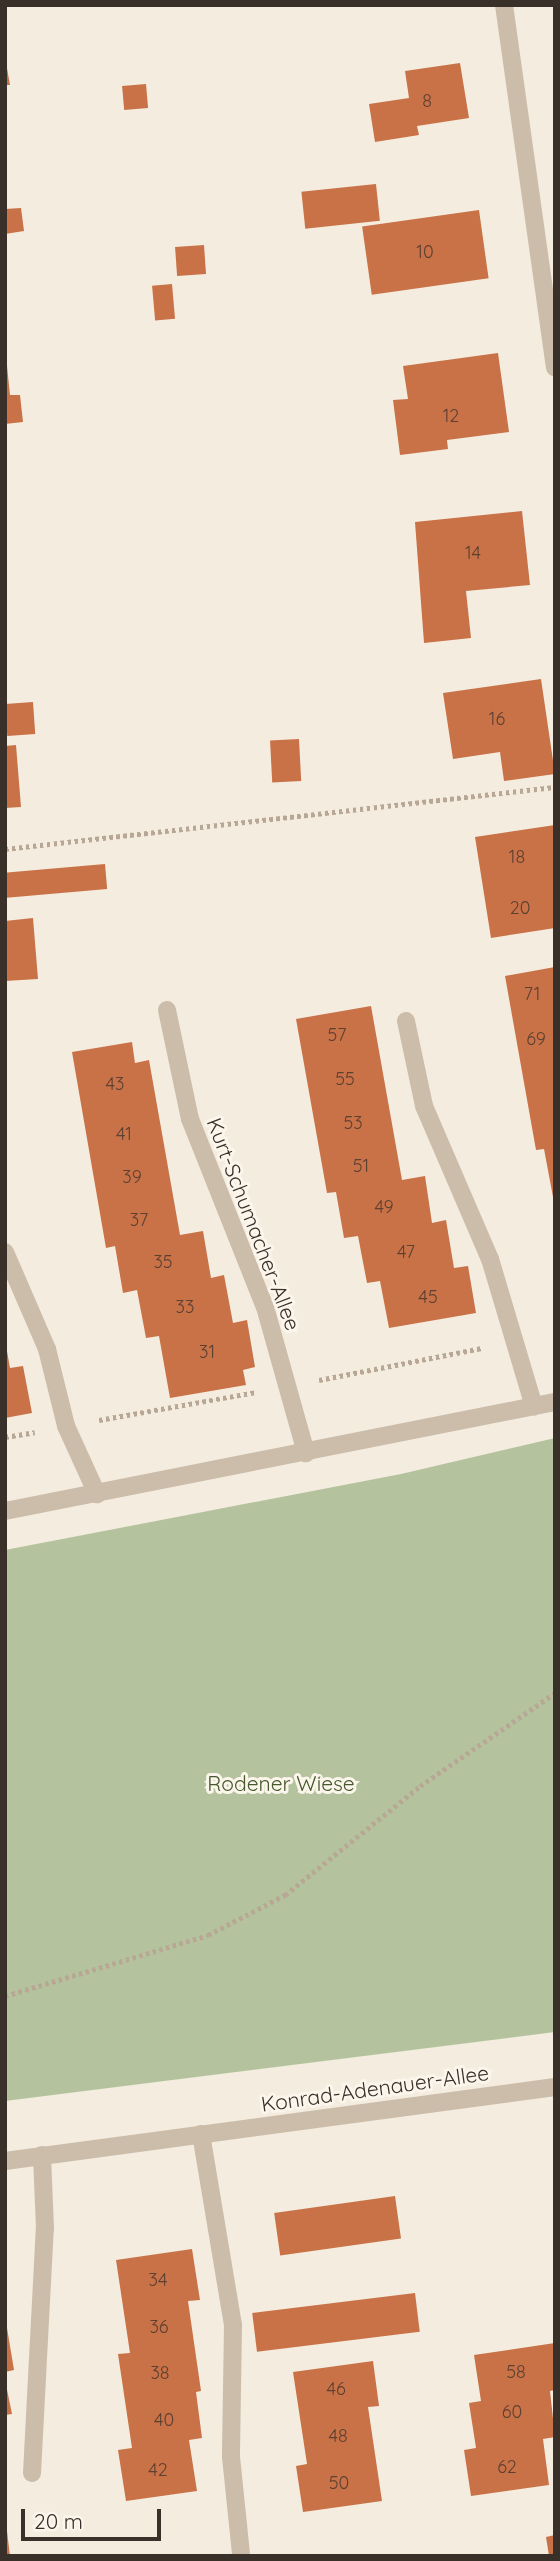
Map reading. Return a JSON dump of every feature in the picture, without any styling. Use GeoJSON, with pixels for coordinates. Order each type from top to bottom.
{"type":"FeatureCollection","features":[{"type":"Feature","properties":{"kind":"street"},"geometry":{"type":"LineString","coordinates":[[503,5],[555,368]]}},
{"type":"Feature","properties":{"kind":"street","name":"Kurt-Schumacher-Allee"},"geometry":{"type":"LineString","coordinates":[[167,1010],[190,1119],[265,1307],[306,1453]]}},
{"type":"Feature","properties":{"kind":"street"},"geometry":{"type":"LineString","coordinates":[[407,1021],[424,1106],[490,1259],[534,1407]]}},
{"type":"Feature","properties":{"kind":"street"},"geometry":{"type":"LineString","coordinates":[[5,1252],[47,1349],[66,1426],[97,1494]]}},
{"type":"Feature","properties":{"kind":"street"},"geometry":{"type":"LineString","coordinates":[[5,1511],[555,1402]]}},
{"type":"Feature","properties":{"kind":"street","name":"Konrad-Adenauer-Allee"},"geometry":{"type":"LineString","coordinates":[[5,2161],[555,2087]]}},
{"type":"Feature","properties":{"kind":"street"},"geometry":{"type":"LineString","coordinates":[[201,2134],[233,2325],[231,2457],[241,2553]]}},
{"type":"Feature","properties":{"kind":"street"},"geometry":{"type":"LineString","coordinates":[[32,2473],[45,2228],[42,2155]]}},
{"type":"Feature","properties":{"kind":"path"},"geometry":{"type":"LineString","coordinates":[[5,849],[555,787]]}},
{"type":"Feature","properties":{"kind":"path"},"geometry":{"type":"LineString","coordinates":[[5,1996],[208,1935],[285,1895],[420,1786],[555,1693]]}},
{"type":"Feature","properties":{"kind":"green space","name":"Rodener Wiese"},"geometry":{"type":"Polygon","coordinates":[[[555,1438],[555,2032],[5,2101],[5,1550],[401,1474],[555,1438]]]}},
{"type":"Feature","properties":{"kind":"building"},"geometry":{"type":"Polygon","coordinates":[[[5,57],[10,85],[5,85],[5,57]]]}},
{"type":"Feature","properties":{"kind":"building"},"geometry":{"type":"Polygon","coordinates":[[[460,63],[469,118],[417,126],[419,135],[375,142],[369,104],[409,98],[405,71],[460,63]]]}},
{"type":"Feature","properties":{"kind":"building"},"geometry":{"type":"Polygon","coordinates":[[[146,84],[148,108],[124,110],[122,86],[146,84]]]}},
{"type":"Feature","properties":{"kind":"building"},"geometry":{"type":"Polygon","coordinates":[[[376,184],[380,221],[305,229],[301,192],[376,184]]]}},
{"type":"Feature","properties":{"kind":"building"},"geometry":{"type":"Polygon","coordinates":[[[21,208],[24,231],[5,234],[5,209],[21,208]]]}},
{"type":"Feature","properties":{"kind":"building"},"geometry":{"type":"Polygon","coordinates":[[[479,210],[489,278],[372,295],[362,226],[479,210]]]}},
{"type":"Feature","properties":{"kind":"building"},"geometry":{"type":"Polygon","coordinates":[[[204,245],[206,274],[177,276],[175,247],[204,245]]]}},
{"type":"Feature","properties":{"kind":"building"},"geometry":{"type":"Polygon","coordinates":[[[172,284],[175,319],[155,321],[152,286],[172,284]]]}},
{"type":"Feature","properties":{"kind":"building"},"geometry":{"type":"Polygon","coordinates":[[[498,353],[509,432],[447,440],[448,449],[400,455],[393,400],[408,399],[403,366],[498,353]]]}},
{"type":"Feature","properties":{"kind":"building"},"geometry":{"type":"Polygon","coordinates":[[[7,366],[10,395],[20,395],[23,422],[5,424],[7,366]]]}},
{"type":"Feature","properties":{"kind":"building"},"geometry":{"type":"Polygon","coordinates":[[[522,511],[530,585],[466,591],[471,638],[424,643],[415,522],[522,511]]]}},
{"type":"Feature","properties":{"kind":"building"},"geometry":{"type":"Polygon","coordinates":[[[541,679],[555,774],[504,781],[500,752],[453,759],[443,693],[541,679]]]}},
{"type":"Feature","properties":{"kind":"building"},"geometry":{"type":"Polygon","coordinates":[[[33,702],[35,734],[7,736],[5,704],[33,702]]]}},
{"type":"Feature","properties":{"kind":"building"},"geometry":{"type":"Polygon","coordinates":[[[299,739],[301,781],[272,782],[270,741],[299,739]]]}},
{"type":"Feature","properties":{"kind":"building"},"geometry":{"type":"Polygon","coordinates":[[[16,745],[21,807],[5,808],[5,746],[16,745]]]}},
{"type":"Feature","properties":{"kind":"building"},"geometry":{"type":"Polygon","coordinates":[[[555,825],[555,928],[491,938],[475,837],[555,825]]]}},
{"type":"Feature","properties":{"kind":"building"},"geometry":{"type":"Polygon","coordinates":[[[105,864],[107,889],[7,898],[5,873],[105,864]]]}},
{"type":"Feature","properties":{"kind":"building"},"geometry":{"type":"Polygon","coordinates":[[[33,918],[38,979],[5,981],[5,921],[33,918]]]}},
{"type":"Feature","properties":{"kind":"building"},"geometry":{"type":"Polygon","coordinates":[[[555,967],[553,1197],[544,1149],[536,1150],[505,976],[555,967]]]}},
{"type":"Feature","properties":{"kind":"building"},"geometry":{"type":"Polygon","coordinates":[[[371,1006],[402,1180],[425,1176],[432,1223],[446,1220],[454,1268],[468,1266],[476,1313],[389,1328],[380,1281],[367,1283],[358,1236],[344,1238],[336,1192],[327,1193],[296,1019],[371,1006]]]}},
{"type":"Feature","properties":{"kind":"building"},"geometry":{"type":"Polygon","coordinates":[[[132,1042],[135,1063],[149,1060],[180,1235],[203,1231],[211,1278],[224,1275],[233,1323],[247,1320],[255,1367],[243,1370],[246,1385],[170,1398],[159,1336],[146,1338],[137,1290],[123,1293],[115,1246],[106,1248],[72,1052],[132,1042]]]}},
{"type":"Feature","properties":{"kind":"building"},"geometry":{"type":"Polygon","coordinates":[[[7,1351],[10,1368],[23,1366],[32,1413],[5,1418],[7,1351]]]}},
{"type":"Feature","properties":{"kind":"building"},"geometry":{"type":"Polygon","coordinates":[[[395,2196],[401,2239],[280,2256],[274,2213],[395,2196]]]}},
{"type":"Feature","properties":{"kind":"building"},"geometry":{"type":"Polygon","coordinates":[[[192,2249],[200,2300],[188,2301],[201,2391],[196,2392],[202,2438],[189,2440],[197,2491],[126,2501],[118,2450],[132,2448],[118,2354],[130,2353],[116,2260],[192,2249]]]}},
{"type":"Feature","properties":{"kind":"building"},"geometry":{"type":"Polygon","coordinates":[[[415,2293],[420,2332],[257,2352],[252,2313],[415,2293]]]}},
{"type":"Feature","properties":{"kind":"building"},"geometry":{"type":"Polygon","coordinates":[[[5,2316],[14,2370],[5,2372],[5,2316]]]}},
{"type":"Feature","properties":{"kind":"building"},"geometry":{"type":"Polygon","coordinates":[[[555,2343],[555,2390],[550,2391],[555,2437],[543,2439],[549,2485],[471,2496],[464,2450],[476,2448],[469,2403],[481,2401],[474,2355],[555,2343]]]}},
{"type":"Feature","properties":{"kind":"building"},"geometry":{"type":"Polygon","coordinates":[[[373,2361],[379,2406],[368,2407],[382,2501],[303,2512],[296,2466],[307,2464],[293,2372],[373,2361]]]}},
{"type":"Feature","properties":{"kind":"building"},"geometry":{"type":"Polygon","coordinates":[[[5,2380],[12,2414],[5,2415],[5,2380]]]}},
{"type":"Feature","properties":{"kind":"building"},"geometry":{"type":"Polygon","coordinates":[[[7,2531],[10,2556],[5,2556],[7,2531]]]}},
{"type":"Feature","properties":{"kind":"building"},"geometry":{"type":"Polygon","coordinates":[[[555,2535],[555,2556],[549,2556],[546,2537],[555,2535]]]}}]}
